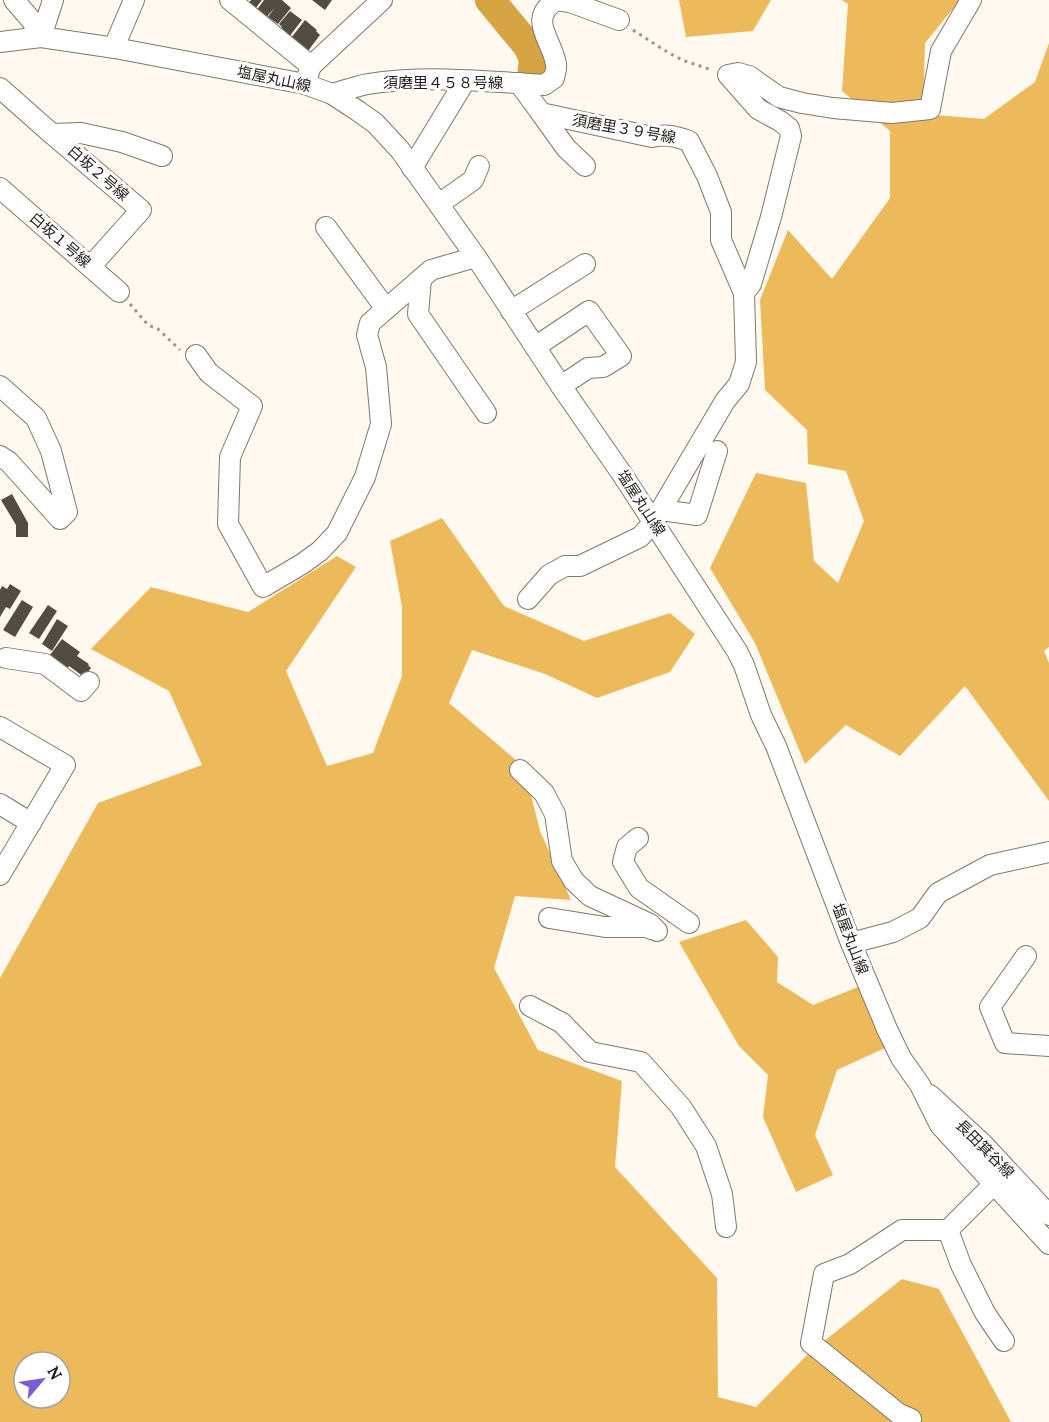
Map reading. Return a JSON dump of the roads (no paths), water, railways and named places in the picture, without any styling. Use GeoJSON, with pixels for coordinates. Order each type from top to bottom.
{"type":"FeatureCollection","features":[{"type":"Feature","properties":{"kind":"street"},"geometry":{"type":"LineString","coordinates":[[14,0],[32,21],[41,37]]}},
{"type":"Feature","properties":{"kind":"street"},"geometry":{"type":"LineString","coordinates":[[41,37],[53,0]]}},
{"type":"Feature","properties":{"kind":"street"},"geometry":{"type":"LineString","coordinates":[[115,48],[134,0]]}},
{"type":"Feature","properties":{"kind":"street"},"geometry":{"type":"LineString","coordinates":[[230,0],[308,75],[382,0]]}},
{"type":"Feature","properties":{"kind":"street","name":"須磨里４５８号線"},"geometry":{"type":"LineString","coordinates":[[332,94],[367,84],[410,80],[544,84],[554,78],[557,65],[543,29],[542,18],[547,6],[556,0],[570,2],[619,20]]}},
{"type":"Feature","properties":{"kind":"street"},"geometry":{"type":"LineString","coordinates":[[528,599],[549,575],[566,566],[580,566],[640,537],[657,517],[725,401],[738,384],[746,362],[744,293],[751,284],[771,217],[791,136],[789,128],[758,108],[728,75],[738,73],[749,76],[779,97],[802,103],[892,113],[930,108],[941,51],[971,0]]}},
{"type":"Feature","properties":{"kind":"street","name":"塩屋丸山線"},"geometry":{"type":"LineString","coordinates":[[0,42],[41,37],[308,75],[375,123],[400,150],[476,257],[622,474],[657,517],[737,651],[851,943],[887,1029],[902,1058],[920,1085],[940,1125],[1049,1244]]}},
{"type":"Feature","properties":{"kind":"street"},"geometry":{"type":"LineString","coordinates":[[412,168],[465,81]]}},
{"type":"Feature","properties":{"kind":"street"},"geometry":{"type":"LineString","coordinates":[[519,83],[566,148],[585,166]]}},
{"type":"Feature","properties":{"kind":"street"},"geometry":{"type":"LineString","coordinates":[[0,88],[52,134],[81,133],[122,142],[162,156]]}},
{"type":"Feature","properties":{"kind":"street","name":"須磨里３９号線"},"geometry":{"type":"LineString","coordinates":[[541,113],[652,137],[676,136],[689,141],[707,176],[721,212],[721,240],[744,293]]}},
{"type":"Feature","properties":{"kind":"street","name":"白坂２号線"},"geometry":{"type":"LineString","coordinates":[[52,134],[141,210],[91,266]]}},
{"type":"Feature","properties":{"kind":"street"},"geometry":{"type":"LineString","coordinates":[[439,204],[473,180],[479,166]]}},
{"type":"Feature","properties":{"kind":"street","name":"白坂１号線"},"geometry":{"type":"LineString","coordinates":[[0,188],[119,292]]}},
{"type":"Feature","properties":{"kind":"street"},"geometry":{"type":"LineString","coordinates":[[326,227],[386,309]]}},
{"type":"Feature","properties":{"kind":"street"},"geometry":{"type":"LineString","coordinates":[[196,355],[210,373],[252,406],[230,457],[228,525],[263,587],[320,551],[337,533],[365,477],[381,424],[376,367],[367,335],[370,323],[431,270],[476,257]]}},
{"type":"Feature","properties":{"kind":"street"},"geometry":{"type":"LineString","coordinates":[[511,311],[585,264]]}},
{"type":"Feature","properties":{"kind":"street"},"geometry":{"type":"LineString","coordinates":[[421,279],[418,314],[486,413]]}},
{"type":"Feature","properties":{"kind":"street"},"geometry":{"type":"LineString","coordinates":[[535,347],[589,311],[621,356],[603,367],[588,368],[561,386]]}},
{"type":"Feature","properties":{"kind":"street"},"geometry":{"type":"LineString","coordinates":[[0,386],[36,417],[51,451],[67,512],[60,519],[9,462],[0,456]]}},
{"type":"Feature","properties":{"kind":"street"},"geometry":{"type":"LineString","coordinates":[[657,517],[697,515],[717,451]]}},
{"type":"Feature","properties":{"kind":"street"},"geometry":{"type":"LineString","coordinates":[[2,663],[45,664],[81,691],[89,682]]}},
{"type":"Feature","properties":{"kind":"street"},"geometry":{"type":"LineString","coordinates":[[0,727],[65,765],[0,875]]}},
{"type":"Feature","properties":{"kind":"street"},"geometry":{"type":"LineString","coordinates":[[520,770],[544,793],[555,814],[562,861],[574,881],[590,896],[650,924],[657,931],[646,927],[604,927],[549,918]]}},
{"type":"Feature","properties":{"kind":"street"},"geometry":{"type":"LineString","coordinates":[[0,804],[31,823]]}},
{"type":"Feature","properties":{"kind":"street"},"geometry":{"type":"LineString","coordinates":[[638,837],[627,847],[623,862],[639,888],[689,923]]}},
{"type":"Feature","properties":{"kind":"street"},"geometry":{"type":"LineString","coordinates":[[851,943],[893,932],[920,918],[938,893],[990,865],[1049,852]]}},
{"type":"Feature","properties":{"kind":"street"},"geometry":{"type":"LineString","coordinates":[[1026,956],[990,1007],[1005,1043],[1049,1046]]}},
{"type":"Feature","properties":{"kind":"street"},"geometry":{"type":"LineString","coordinates":[[530,1006],[562,1023],[590,1052],[641,1062],[681,1107],[706,1146],[722,1194],[726,1227]]}},
{"type":"Feature","properties":{"kind":"street","name":"長田箕谷線"},"geometry":{"type":"LineString","coordinates":[[920,1085],[982,1143],[1049,1215]]}},
{"type":"Feature","properties":{"kind":"street"},"geometry":{"type":"LineString","coordinates":[[911,1419],[899,1414],[811,1343],[824,1274],[850,1264],[902,1230],[948,1230],[994,1184]]}},
{"type":"Feature","properties":{"kind":"street"},"geometry":{"type":"LineString","coordinates":[[948,1230],[961,1265],[985,1313],[1004,1341]]}},
{"type":"Feature","properties":{"kind":"waterway"},"geometry":{"type":"LineString","coordinates":[[490,0],[528,46],[534,59],[532,77]]}}]}
